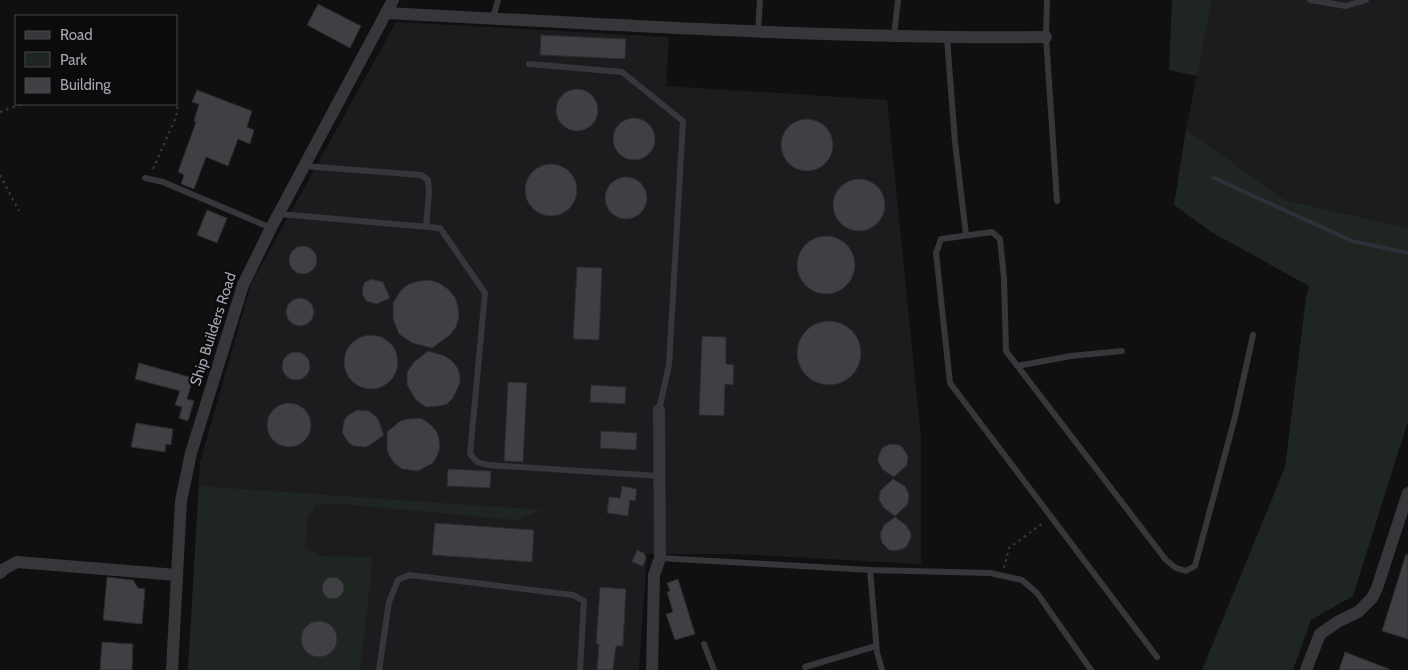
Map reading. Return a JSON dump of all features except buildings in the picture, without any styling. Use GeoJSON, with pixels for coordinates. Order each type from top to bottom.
{"type":"FeatureCollection","features":[{"type":"Feature","properties":{"kind":"street","name":"Ship Builders Road"},"geometry":{"type":"LineString","coordinates":[[172,670],[181,501],[191,453],[242,285],[393,0]]}},
{"type":"Feature","properties":{"kind":"street"},"geometry":{"type":"LineString","coordinates":[[386,13],[758,32],[947,38],[1046,37]]}},
{"type":"Feature","properties":{"kind":"street"},"geometry":{"type":"LineString","coordinates":[[652,670],[654,575],[660,558],[659,410]]}},
{"type":"Feature","properties":{"kind":"street"},"geometry":{"type":"LineString","coordinates":[[1306,670],[1320,634],[1339,621],[1358,612],[1372,598],[1378,588],[1408,493]]}},
{"type":"Feature","properties":{"kind":"street"},"geometry":{"type":"LineString","coordinates":[[0,573],[4,568],[17,562],[177,575]]}},
{"type":"Feature","properties":{"kind":"lane"},"geometry":{"type":"LineString","coordinates":[[493,18],[498,0]]}},
{"type":"Feature","properties":{"kind":"lane"},"geometry":{"type":"LineString","coordinates":[[758,32],[760,0]]}},
{"type":"Feature","properties":{"kind":"lane"},"geometry":{"type":"LineString","coordinates":[[894,36],[898,0]]}},
{"type":"Feature","properties":{"kind":"lane"},"geometry":{"type":"LineString","coordinates":[[1047,0],[1046,37],[1058,201]]}},
{"type":"Feature","properties":{"kind":"lane"},"geometry":{"type":"LineString","coordinates":[[1310,0],[1346,6],[1366,0]]}},
{"type":"Feature","properties":{"kind":"lane"},"geometry":{"type":"LineString","coordinates":[[947,38],[955,142],[966,235]]}},
{"type":"Feature","properties":{"kind":"lane"},"geometry":{"type":"LineString","coordinates":[[529,64],[622,72],[683,121],[669,365],[659,410]]}},
{"type":"Feature","properties":{"kind":"lane"},"geometry":{"type":"LineString","coordinates":[[304,166],[422,175],[428,180],[429,193],[426,227]]}},
{"type":"Feature","properties":{"kind":"lane"},"geometry":{"type":"LineString","coordinates":[[147,178],[163,182],[271,228]]}},
{"type":"Feature","properties":{"kind":"lane"},"geometry":{"type":"LineString","coordinates":[[279,214],[440,228],[485,293],[470,454],[477,462],[488,465],[660,476]]}},
{"type":"Feature","properties":{"kind":"lane"},"geometry":{"type":"LineString","coordinates":[[1158,657],[950,383],[936,253],[941,239],[992,232],[1000,239],[1004,278],[1006,351],[1166,560],[1176,568],[1186,571],[1195,566],[1235,417],[1253,334]]}},
{"type":"Feature","properties":{"kind":"lane"},"geometry":{"type":"LineString","coordinates":[[1017,366],[1071,356],[1122,351]]}},
{"type":"Feature","properties":{"kind":"lane"},"geometry":{"type":"LineString","coordinates":[[660,558],[870,570],[1002,575],[1022,580],[1037,593],[1092,670]]}},
{"type":"Feature","properties":{"kind":"lane"},"geometry":{"type":"LineString","coordinates":[[870,570],[876,646],[882,670]]}},
{"type":"Feature","properties":{"kind":"lane"},"geometry":{"type":"LineString","coordinates":[[379,670],[389,602],[398,580],[409,575],[574,595],[584,601],[580,670]]}},
{"type":"Feature","properties":{"kind":"lane"},"geometry":{"type":"LineString","coordinates":[[704,644],[714,670]]}},
{"type":"Feature","properties":{"kind":"lane"},"geometry":{"type":"LineString","coordinates":[[804,667],[876,646]]}},
{"type":"Feature","properties":{"kind":"path"},"geometry":{"type":"LineString","coordinates":[[0,112],[19,105]]}},
{"type":"Feature","properties":{"kind":"path"},"geometry":{"type":"LineString","coordinates":[[147,178],[176,117],[178,105]]}},
{"type":"Feature","properties":{"kind":"path"},"geometry":{"type":"LineString","coordinates":[[0,175],[19,211]]}},
{"type":"Feature","properties":{"kind":"path"},"geometry":{"type":"LineString","coordinates":[[1002,575],[1009,548],[1050,517]]}},
{"type":"Feature","properties":{"kind":"shaded area"},"geometry":{"type":"Polygon","coordinates":[[[1212,0],[1408,0],[1408,228],[1285,200],[1186,129],[1212,0]]]}},
{"type":"Feature","properties":{"kind":"shaded area"},"geometry":{"type":"Polygon","coordinates":[[[396,22],[669,37],[666,86],[887,100],[921,438],[921,564],[735,554],[647,554],[639,670],[188,670],[200,462],[251,284],[396,22]]]}},
{"type":"Feature","properties":{"kind":"green space"},"geometry":{"type":"Polygon","coordinates":[[[1172,0],[1212,0],[1197,76],[1169,70],[1172,0]]]}},
{"type":"Feature","properties":{"kind":"green space"},"geometry":{"type":"Polygon","coordinates":[[[1186,129],[1285,200],[1408,228],[1408,421],[1353,596],[1311,620],[1293,670],[1202,670],[1285,467],[1306,297],[1309,286],[1213,233],[1174,205],[1186,129]]]}},
{"type":"Feature","properties":{"kind":"green space"},"geometry":{"type":"Polygon","coordinates":[[[199,486],[542,510],[516,520],[340,504],[316,505],[308,517],[305,547],[321,556],[371,557],[372,567],[360,670],[188,670],[199,486]]]}},
{"type":"Feature","properties":{"kind":"waterway"},"geometry":{"type":"LineString","coordinates":[[1214,178],[1352,241],[1408,253]]}}]}
